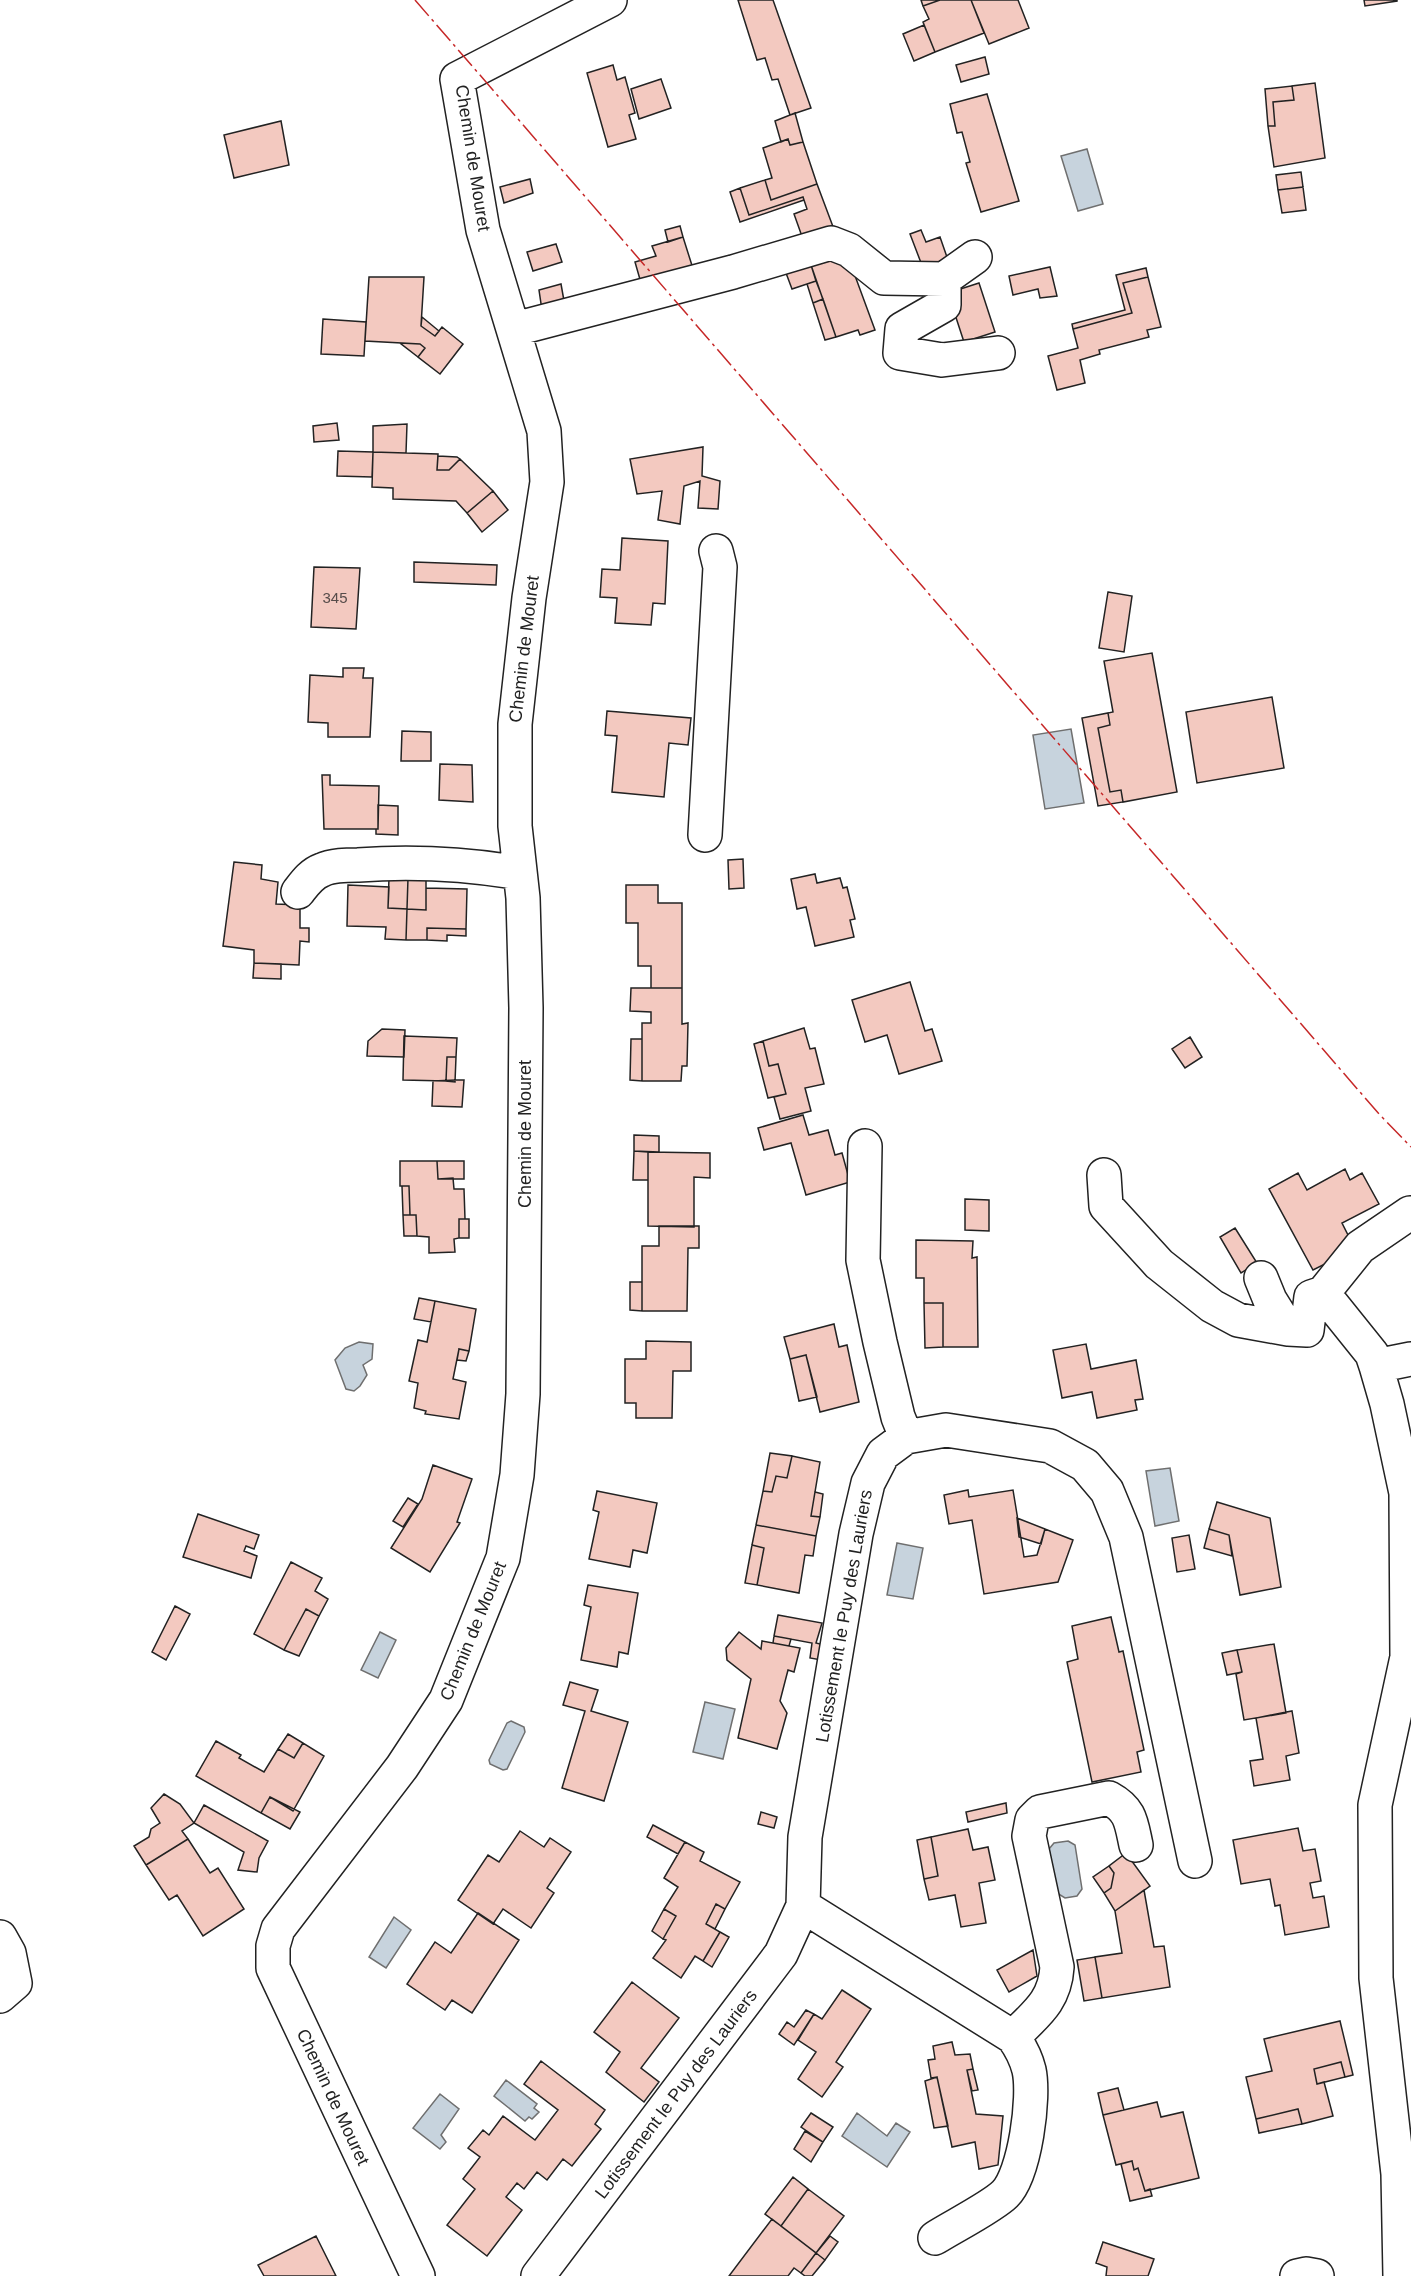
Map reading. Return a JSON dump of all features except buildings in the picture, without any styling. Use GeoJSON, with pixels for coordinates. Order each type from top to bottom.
{"type":"FeatureCollection","features":[{"type":"Feature","properties":{"kind":"street","name":"Chemin de Mouret"},"geometry":{"type":"LineString","coordinates":[[418,2276],[273,1968],[273,1946],[278,1929],[402,1767],[446,1700],[503,1558],[517,1475],[523,1394],[526,1008],[520,873],[515,826],[514,724],[529,598],[547,482],[544,431],[515,329],[483,230],[457,79],[610,0]]}},
{"type":"Feature","properties":{"kind":"street"},"geometry":{"type":"LineString","coordinates":[[515,329],[733,272],[831,243],[849,250],[884,278],[944,279],[975,257]]}},
{"type":"Feature","properties":{"kind":"street"},"geometry":{"type":"LineString","coordinates":[[944,279],[944,304],[902,329],[900,353],[942,360],[998,353]]}},
{"type":"Feature","properties":{"kind":"street"},"geometry":{"type":"LineString","coordinates":[[705,835],[720,567],[716,551]]}},
{"type":"Feature","properties":{"kind":"street"},"geometry":{"type":"LineString","coordinates":[[298,892],[310,877],[322,869],[340,866],[384,863],[473,865],[520,873]]}},
{"type":"Feature","properties":{"kind":"street"},"geometry":{"type":"LineString","coordinates":[[865,1146],[863,1260],[879,1342],[898,1417],[906,1437]]}},
{"type":"Feature","properties":{"kind":"street"},"geometry":{"type":"LineString","coordinates":[[1104,1174],[1106,1206],[1159,1264],[1212,1306],[1238,1320],[1288,1329],[1307,1330],[1311,1297],[1323,1293],[1360,1247],[1410,1213]]}},
{"type":"Feature","properties":{"kind":"street"},"geometry":{"type":"LineString","coordinates":[[1261,1278],[1270,1300],[1288,1329]]}},
{"type":"Feature","properties":{"kind":"street"},"geometry":{"type":"LineString","coordinates":[[1323,1293],[1372,1353],[1388,1404],[1406,1493],[1407,1656],[1375,1805],[1376,1978],[1398,2174],[1400,2276]]}},
{"type":"Feature","properties":{"kind":"street"},"geometry":{"type":"LineString","coordinates":[[1376,1366],[1411,1359]]}},
{"type":"Feature","properties":{"kind":"street","name":"Lotissement le Puy des Lauriers"},"geometry":{"type":"LineString","coordinates":[[538,2276],[781,1954],[803,1906],[805,1837],[856,1534],[868,1484],[883,1454],[906,1437],[946,1430],[1050,1446],[1085,1465],[1107,1491],[1126,1537],[1195,1862]]}},
{"type":"Feature","properties":{"kind":"street"},"geometry":{"type":"LineString","coordinates":[[1013,2037],[1052,1996],[1056,1983],[1057,1967],[1029,1836],[1032,1820],[1040,1812],[1108,1798],[1122,1805],[1130,1818],[1136,1845]]}},
{"type":"Feature","properties":{"kind":"street"},"geometry":{"type":"LineString","coordinates":[[803,1906],[1013,2037],[1022,2049],[1030,2072],[1031,2098],[1019,2169],[1005,2194],[935,2238]]}},
{"type":"Feature","properties":{"kind":"street"},"geometry":{"type":"LineString","coordinates":[[0,1937],[9,1953],[15,1983],[0,1996]]}},
{"type":"Feature","properties":{"kind":"street"},"geometry":{"type":"LineString","coordinates":[[1297,2276],[1317,2276]]}},
{"type":"Feature","properties":{"kind":"shaded area"},"geometry":{"type":"Polygon","coordinates":[[[1087,149],[1103,204],[1078,211],[1061,156],[1087,149]]]}},
{"type":"Feature","properties":{"kind":"shaded area"},"geometry":{"type":"Polygon","coordinates":[[[1071,729],[1084,803],[1045,809],[1033,735],[1071,729]]]}},
{"type":"Feature","properties":{"kind":"shaded area"},"geometry":{"type":"Polygon","coordinates":[[[359,1342],[373,1344],[372,1359],[363,1365],[367,1375],[354,1391],[346,1389],[335,1360],[345,1348],[359,1342]]]}},
{"type":"Feature","properties":{"kind":"shaded area"},"geometry":{"type":"Polygon","coordinates":[[[1170,1468],[1179,1521],[1155,1526],[1146,1471],[1170,1468]]]}},
{"type":"Feature","properties":{"kind":"shaded area"},"geometry":{"type":"Polygon","coordinates":[[[897,1543],[923,1548],[913,1599],[887,1595],[897,1543]]]}},
{"type":"Feature","properties":{"kind":"shaded area"},"geometry":{"type":"Polygon","coordinates":[[[380,1632],[396,1640],[378,1678],[361,1670],[380,1632]]]}},
{"type":"Feature","properties":{"kind":"shaded area"},"geometry":{"type":"Polygon","coordinates":[[[705,1702],[735,1709],[723,1759],[693,1752],[705,1702]]]}},
{"type":"Feature","properties":{"kind":"shaded area"},"geometry":{"type":"Polygon","coordinates":[[[511,1721],[524,1727],[525,1732],[507,1769],[503,1770],[490,1764],[489,1760],[507,1723],[511,1721]]]}},
{"type":"Feature","properties":{"kind":"shaded area"},"geometry":{"type":"Polygon","coordinates":[[[1068,1841],[1075,1845],[1082,1889],[1077,1896],[1065,1898],[1057,1893],[1049,1849],[1054,1843],[1068,1841]]]}},
{"type":"Feature","properties":{"kind":"shaded area"},"geometry":{"type":"Polygon","coordinates":[[[394,1917],[411,1930],[386,1968],[369,1957],[394,1917]]]}},
{"type":"Feature","properties":{"kind":"shaded area"},"geometry":{"type":"Polygon","coordinates":[[[506,2080],[537,2104],[534,2108],[539,2112],[532,2119],[529,2117],[525,2121],[494,2096],[506,2080]]]}},
{"type":"Feature","properties":{"kind":"shaded area"},"geometry":{"type":"Polygon","coordinates":[[[440,2094],[459,2109],[441,2135],[446,2142],[440,2149],[413,2128],[440,2094]]]}},
{"type":"Feature","properties":{"kind":"shaded area"},"geometry":{"type":"Polygon","coordinates":[[[857,2113],[887,2136],[896,2123],[910,2132],[887,2167],[842,2136],[857,2113]]]}},
{"type":"Feature","properties":{"kind":"power"},"geometry":{"type":"LineString","coordinates":[[415,0],[1379,1114],[1411,1147]]}}]}
